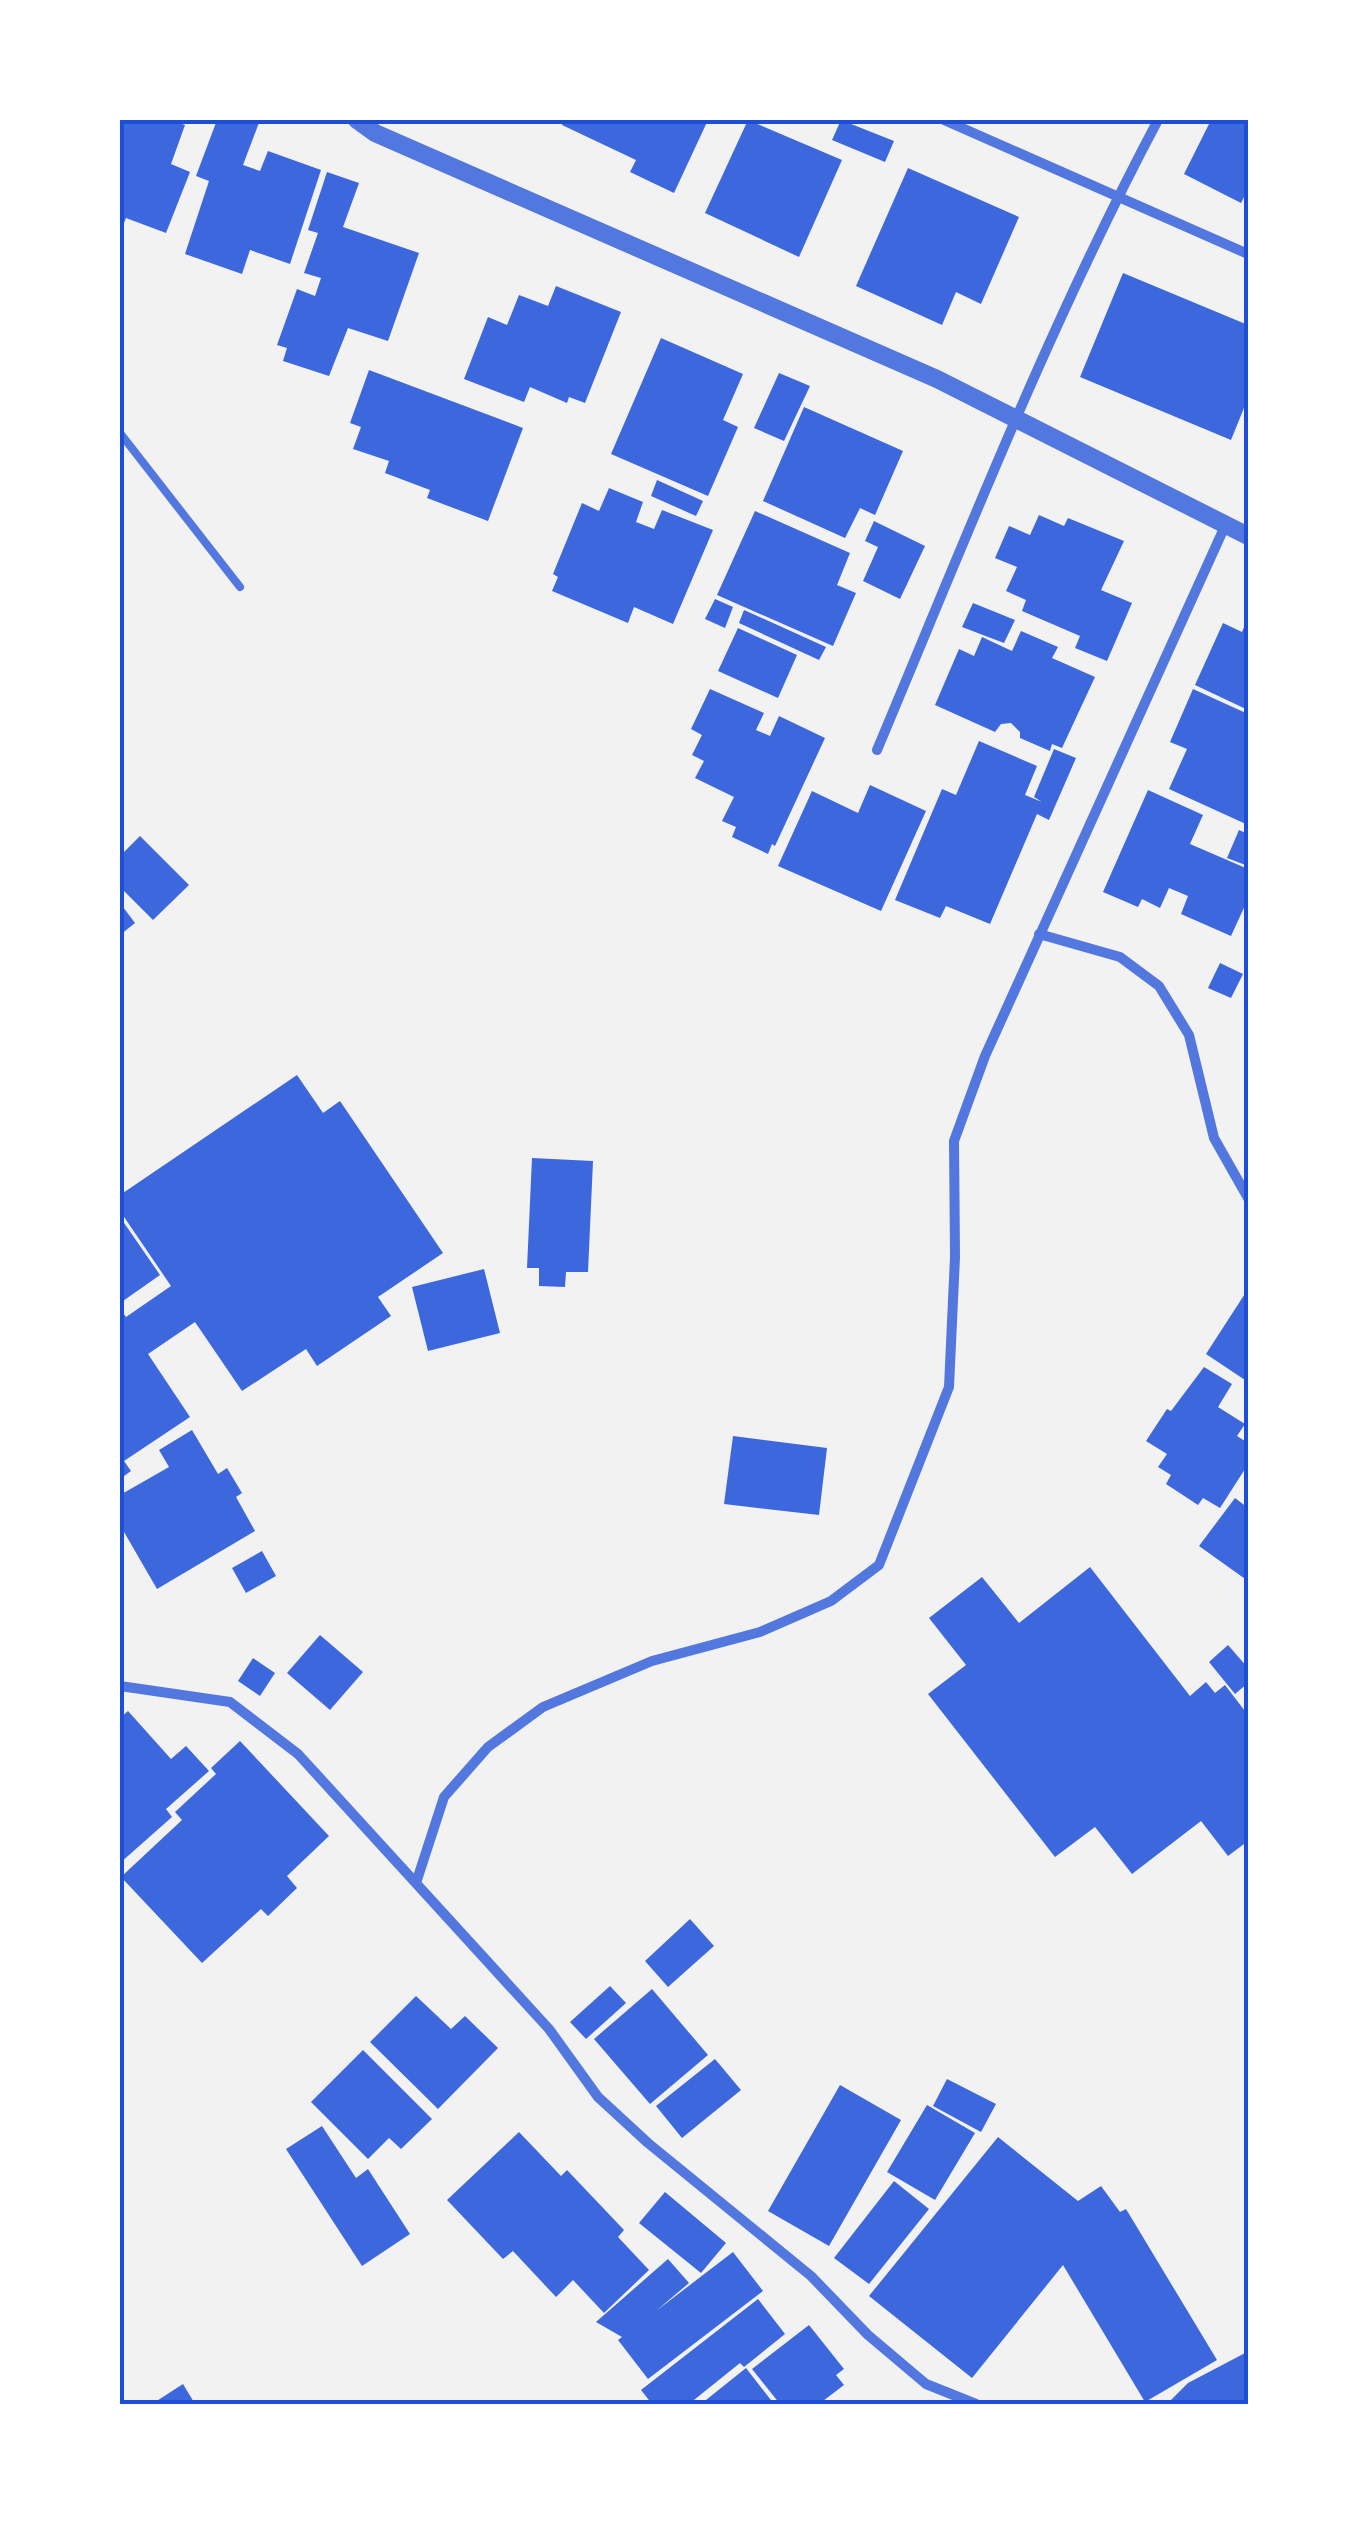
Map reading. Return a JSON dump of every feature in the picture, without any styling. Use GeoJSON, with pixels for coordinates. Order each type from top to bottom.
{"type":"FeatureCollection","features":[{"type":"Feature","properties":{"kind":"street"},"geometry":{"type":"LineString","coordinates":[[358,120],[375,133],[937,379],[1248,536]]}},
{"type":"Feature","properties":{"kind":"street"},"geometry":{"type":"LineString","coordinates":[[944,120],[1248,254]]}},
{"type":"Feature","properties":{"kind":"street"},"geometry":{"type":"LineString","coordinates":[[877,750],[1015,418],[1118,196],[1158,120]]}},
{"type":"Feature","properties":{"kind":"street"},"geometry":{"type":"LineString","coordinates":[[416,1883],[444,1797],[488,1747],[543,1706],[652,1661],[760,1632],[831,1601],[879,1565],[949,1387],[955,1257],[954,1141],[985,1056],[1225,526]]}},
{"type":"Feature","properties":{"kind":"street"},"geometry":{"type":"LineString","coordinates":[[1039,934],[1120,957],[1158,986],[1190,1036],[1214,1138],[1248,1198]]}},
{"type":"Feature","properties":{"kind":"street"},"geometry":{"type":"LineString","coordinates":[[120,1686],[230,1702],[298,1754],[548,2028],[598,2097],[648,2143],[811,2276],[868,2334],[926,2384],[976,2404]]}},
{"type":"Feature","properties":{"kind":"lane"},"geometry":{"type":"LineString","coordinates":[[120,433],[240,587]]}},
{"type":"Feature","properties":{"kind":"building"},"geometry":{"type":"Polygon","coordinates":[[[120,120],[171,120],[185,125],[171,164],[190,172],[166,233],[126,218],[120,233],[120,120]]]}},
{"type":"Feature","properties":{"kind":"building"},"geometry":{"type":"Polygon","coordinates":[[[217,120],[260,120],[243,165],[260,171],[268,151],[321,170],[290,264],[250,250],[242,274],[185,254],[209,181],[196,176],[217,120]]]}},
{"type":"Feature","properties":{"kind":"building"},"geometry":{"type":"Polygon","coordinates":[[[565,120],[708,120],[674,193],[630,172],[636,160],[562,125],[565,120]]]}},
{"type":"Feature","properties":{"kind":"building"},"geometry":{"type":"Polygon","coordinates":[[[748,120],[842,160],[799,257],[705,213],[748,120]]]}},
{"type":"Feature","properties":{"kind":"building"},"geometry":{"type":"Polygon","coordinates":[[[841,120],[894,141],[885,162],[832,140],[841,120]]]}},
{"type":"Feature","properties":{"kind":"building"},"geometry":{"type":"Polygon","coordinates":[[[1211,120],[1248,120],[1248,189],[1241,203],[1184,174],[1211,120]]]}},
{"type":"Feature","properties":{"kind":"building"},"geometry":{"type":"Polygon","coordinates":[[[908,168],[1019,217],[981,304],[956,292],[942,325],[856,286],[908,168]]]}},
{"type":"Feature","properties":{"kind":"building"},"geometry":{"type":"Polygon","coordinates":[[[327,172],[359,183],[343,227],[419,253],[388,341],[348,328],[329,376],[283,361],[287,348],[277,345],[297,289],[315,296],[321,278],[304,273],[318,233],[308,230],[327,172]]]}},
{"type":"Feature","properties":{"kind":"building"},"geometry":{"type":"Polygon","coordinates":[[[1123,273],[1248,325],[1248,398],[1231,440],[1080,377],[1123,273]]]}},
{"type":"Feature","properties":{"kind":"building"},"geometry":{"type":"Polygon","coordinates":[[[556,286],[621,312],[585,403],[569,397],[567,403],[530,387],[524,402],[464,379],[488,317],[507,325],[519,295],[548,306],[556,286]]]}},
{"type":"Feature","properties":{"kind":"building"},"geometry":{"type":"Polygon","coordinates":[[[661,338],[743,374],[723,420],[738,427],[708,496],[611,454],[661,338]]]}},
{"type":"Feature","properties":{"kind":"building"},"geometry":{"type":"Polygon","coordinates":[[[369,370],[523,428],[488,521],[427,498],[430,490],[385,473],[389,461],[353,449],[361,427],[350,423],[369,370]]]}},
{"type":"Feature","properties":{"kind":"building"},"geometry":{"type":"Polygon","coordinates":[[[779,373],[810,386],[784,441],[754,428],[779,373]]]}},
{"type":"Feature","properties":{"kind":"building"},"geometry":{"type":"Polygon","coordinates":[[[804,407],[903,451],[875,515],[860,508],[845,538],[763,501],[804,407]]]}},
{"type":"Feature","properties":{"kind":"building"},"geometry":{"type":"Polygon","coordinates":[[[657,480],[703,501],[696,516],[651,496],[657,480]]]}},
{"type":"Feature","properties":{"kind":"building"},"geometry":{"type":"Polygon","coordinates":[[[609,488],[643,502],[636,522],[654,529],[662,510],[713,530],[673,624],[634,607],[628,623],[552,591],[558,577],[553,574],[582,503],[599,511],[609,488]]]}},
{"type":"Feature","properties":{"kind":"building"},"geometry":{"type":"Polygon","coordinates":[[[755,511],[850,553],[837,585],[856,593],[833,646],[717,595],[755,511]]]}},
{"type":"Feature","properties":{"kind":"building"},"geometry":{"type":"Polygon","coordinates":[[[1039,515],[1064,526],[1068,518],[1124,541],[1101,590],[1132,603],[1107,661],[1075,648],[1080,636],[1022,611],[1026,600],[1006,591],[1017,567],[995,558],[1009,526],[1030,535],[1039,515]]]}},
{"type":"Feature","properties":{"kind":"building"},"geometry":{"type":"Polygon","coordinates":[[[874,521],[925,546],[900,599],[863,581],[878,547],[865,541],[874,521]]]}},
{"type":"Feature","properties":{"kind":"building"},"geometry":{"type":"Polygon","coordinates":[[[715,599],[733,607],[725,628],[705,619],[715,599]]]}},
{"type":"Feature","properties":{"kind":"building"},"geometry":{"type":"Polygon","coordinates":[[[973,603],[1015,620],[1004,643],[962,627],[973,603]]]}},
{"type":"Feature","properties":{"kind":"building"},"geometry":{"type":"Polygon","coordinates":[[[744,610],[826,647],[819,660],[739,623],[744,610]]]}},
{"type":"Feature","properties":{"kind":"building"},"geometry":{"type":"Polygon","coordinates":[[[1248,617],[1248,710],[1195,685],[1223,623],[1242,632],[1248,617]]]}},
{"type":"Feature","properties":{"kind":"building"},"geometry":{"type":"Polygon","coordinates":[[[738,628],[797,655],[778,698],[718,671],[738,628]]]}},
{"type":"Feature","properties":{"kind":"building"},"geometry":{"type":"Polygon","coordinates":[[[1021,631],[1058,647],[1052,658],[1095,677],[1062,748],[1052,744],[1050,751],[1020,738],[1020,732],[1011,723],[1001,724],[995,732],[935,705],[959,649],[974,656],[982,637],[1012,651],[1021,631]]]}},
{"type":"Feature","properties":{"kind":"building"},"geometry":{"type":"Polygon","coordinates":[[[710,689],[764,713],[756,730],[770,736],[779,716],[825,738],[768,854],[732,837],[736,827],[722,821],[734,797],[695,778],[704,761],[692,755],[702,735],[691,729],[710,689]]]}},
{"type":"Feature","properties":{"kind":"building"},"geometry":{"type":"Polygon","coordinates":[[[1193,689],[1248,714],[1248,825],[1169,789],[1187,749],[1170,742],[1193,689]]]}},
{"type":"Feature","properties":{"kind":"building"},"geometry":{"type":"Polygon","coordinates":[[[979,741],[1037,766],[1025,795],[1042,802],[1034,797],[1054,749],[1076,758],[1049,820],[1037,814],[990,924],[946,906],[940,918],[895,900],[942,789],[956,795],[979,741]]]}},
{"type":"Feature","properties":{"kind":"building"},"geometry":{"type":"Polygon","coordinates":[[[870,785],[926,811],[881,911],[778,866],[812,791],[858,813],[870,785]]]}},
{"type":"Feature","properties":{"kind":"building"},"geometry":{"type":"Polygon","coordinates":[[[1148,790],[1203,815],[1190,844],[1248,869],[1248,899],[1231,936],[1181,914],[1188,896],[1169,888],[1160,908],[1142,899],[1138,907],[1103,892],[1148,790]]]}},
{"type":"Feature","properties":{"kind":"building"},"geometry":{"type":"Polygon","coordinates":[[[1239,830],[1248,834],[1248,866],[1227,858],[1239,830]]]}},
{"type":"Feature","properties":{"kind":"building"},"geometry":{"type":"Polygon","coordinates":[[[140,836],[189,885],[153,920],[120,887],[120,856],[140,836]]]}},
{"type":"Feature","properties":{"kind":"building"},"geometry":{"type":"Polygon","coordinates":[[[120,903],[135,923],[120,935],[120,903]]]}},
{"type":"Feature","properties":{"kind":"building"},"geometry":{"type":"Polygon","coordinates":[[[1220,963],[1243,974],[1231,998],[1208,988],[1220,963]]]}},
{"type":"Feature","properties":{"kind":"building"},"geometry":{"type":"Polygon","coordinates":[[[297,1075],[323,1113],[340,1101],[443,1253],[378,1297],[391,1316],[317,1366],[306,1349],[242,1391],[195,1322],[148,1354],[190,1417],[124,1461],[131,1471],[120,1479],[120,1309],[126,1317],[171,1286],[120,1211],[120,1195],[297,1075]]]}},
{"type":"Feature","properties":{"kind":"building"},"geometry":{"type":"Polygon","coordinates":[[[532,1158],[593,1161],[588,1272],[566,1272],[565,1287],[539,1286],[539,1268],[527,1268],[532,1158]]]}},
{"type":"Feature","properties":{"kind":"building"},"geometry":{"type":"Polygon","coordinates":[[[120,1217],[160,1275],[123,1301],[120,1296],[120,1217]]]}},
{"type":"Feature","properties":{"kind":"building"},"geometry":{"type":"Polygon","coordinates":[[[484,1269],[500,1333],[428,1351],[412,1287],[484,1269]]]}},
{"type":"Feature","properties":{"kind":"building"},"geometry":{"type":"Polygon","coordinates":[[[1248,1289],[1248,1382],[1206,1354],[1248,1289]]]}},
{"type":"Feature","properties":{"kind":"building"},"geometry":{"type":"Polygon","coordinates":[[[1204,1367],[1232,1384],[1218,1407],[1245,1424],[1237,1436],[1248,1443],[1248,1470],[1245,1469],[1220,1508],[1203,1498],[1198,1505],[1166,1484],[1171,1475],[1158,1467],[1167,1454],[1146,1441],[1167,1409],[1171,1411],[1204,1367]]]}},
{"type":"Feature","properties":{"kind":"building"},"geometry":{"type":"Polygon","coordinates":[[[192,1430],[218,1474],[227,1468],[242,1493],[236,1497],[255,1531],[157,1589],[120,1525],[120,1495],[169,1467],[159,1450],[192,1430]]]}},
{"type":"Feature","properties":{"kind":"building"},"geometry":{"type":"Polygon","coordinates":[[[733,1436],[827,1448],[819,1515],[724,1504],[733,1436]]]}},
{"type":"Feature","properties":{"kind":"building"},"geometry":{"type":"Polygon","coordinates":[[[1235,1498],[1248,1508],[1248,1581],[1199,1546],[1235,1498]]]}},
{"type":"Feature","properties":{"kind":"building"},"geometry":{"type":"Polygon","coordinates":[[[262,1551],[276,1576],[246,1593],[232,1568],[262,1551]]]}},
{"type":"Feature","properties":{"kind":"building"},"geometry":{"type":"Polygon","coordinates":[[[1090,1567],[1190,1696],[1206,1682],[1215,1693],[1225,1685],[1248,1715],[1248,1841],[1228,1856],[1201,1821],[1132,1874],[1095,1827],[1055,1857],[928,1694],[966,1665],[929,1618],[982,1577],[1019,1623],[1090,1567]]]}},
{"type":"Feature","properties":{"kind":"building"},"geometry":{"type":"Polygon","coordinates":[[[320,1635],[363,1672],[330,1710],[287,1673],[320,1635]]]}},
{"type":"Feature","properties":{"kind":"building"},"geometry":{"type":"Polygon","coordinates":[[[1228,1645],[1248,1668],[1248,1683],[1235,1694],[1209,1662],[1228,1645]]]}},
{"type":"Feature","properties":{"kind":"building"},"geometry":{"type":"Polygon","coordinates":[[[253,1658],[275,1673],[260,1696],[238,1681],[253,1658]]]}},
{"type":"Feature","properties":{"kind":"building"},"geometry":{"type":"Polygon","coordinates":[[[128,1711],[171,1759],[186,1746],[209,1771],[166,1809],[172,1817],[120,1863],[120,1718],[128,1711]]]}},
{"type":"Feature","properties":{"kind":"building"},"geometry":{"type":"Polygon","coordinates":[[[240,1741],[329,1836],[287,1876],[297,1888],[268,1916],[261,1909],[202,1963],[121,1877],[182,1820],[175,1812],[216,1774],[211,1768],[240,1741]]]}},
{"type":"Feature","properties":{"kind":"building"},"geometry":{"type":"Polygon","coordinates":[[[690,1919],[714,1946],[668,1987],[645,1961],[690,1919]]]}},
{"type":"Feature","properties":{"kind":"building"},"geometry":{"type":"Polygon","coordinates":[[[610,1986],[626,2003],[586,2039],[570,2022],[610,1986]]]}},
{"type":"Feature","properties":{"kind":"building"},"geometry":{"type":"Polygon","coordinates":[[[652,1989],[708,2055],[650,2104],[594,2039],[652,1989]]]}},
{"type":"Feature","properties":{"kind":"building"},"geometry":{"type":"Polygon","coordinates":[[[416,1996],[451,2029],[465,2016],[498,2048],[438,2109],[370,2042],[416,1996]]]}},
{"type":"Feature","properties":{"kind":"building"},"geometry":{"type":"Polygon","coordinates":[[[363,2050],[432,2119],[401,2149],[389,2138],[368,2159],[311,2102],[363,2050]]]}},
{"type":"Feature","properties":{"kind":"building"},"geometry":{"type":"Polygon","coordinates":[[[715,2059],[741,2090],[682,2138],[656,2106],[715,2059]]]}},
{"type":"Feature","properties":{"kind":"building"},"geometry":{"type":"Polygon","coordinates":[[[947,2079],[996,2104],[981,2132],[933,2106],[947,2079]]]}},
{"type":"Feature","properties":{"kind":"building"},"geometry":{"type":"Polygon","coordinates":[[[840,2085],[901,2120],[829,2246],[768,2211],[840,2085]]]}},
{"type":"Feature","properties":{"kind":"building"},"geometry":{"type":"Polygon","coordinates":[[[927,2105],[975,2133],[935,2200],[887,2172],[927,2105]]]}},
{"type":"Feature","properties":{"kind":"building"},"geometry":{"type":"Polygon","coordinates":[[[322,2126],[356,2178],[368,2169],[410,2234],[362,2266],[286,2149],[322,2126]]]}},
{"type":"Feature","properties":{"kind":"building"},"geometry":{"type":"Polygon","coordinates":[[[519,2132],[561,2176],[567,2170],[624,2230],[618,2237],[649,2270],[604,2313],[573,2280],[556,2297],[513,2251],[503,2259],[447,2200],[519,2132]]]}},
{"type":"Feature","properties":{"kind":"building"},"geometry":{"type":"Polygon","coordinates":[[[998,2137],[1078,2201],[1101,2186],[1120,2212],[1126,2209],[1217,2360],[1145,2402],[1063,2265],[972,2378],[869,2296],[998,2137]]]}},
{"type":"Feature","properties":{"kind":"building"},"geometry":{"type":"Polygon","coordinates":[[[894,2181],[929,2209],[869,2284],[834,2258],[894,2181]]]}},
{"type":"Feature","properties":{"kind":"building"},"geometry":{"type":"Polygon","coordinates":[[[665,2192],[726,2243],[701,2273],[639,2223],[665,2192]]]}},
{"type":"Feature","properties":{"kind":"building"},"geometry":{"type":"Polygon","coordinates":[[[733,2252],[763,2291],[648,2379],[618,2340],[622,2337],[596,2322],[668,2259],[689,2283],[656,2311],[733,2252]]]}},
{"type":"Feature","properties":{"kind":"building"},"geometry":{"type":"Polygon","coordinates":[[[758,2299],[785,2334],[744,2367],[740,2363],[689,2404],[652,2404],[641,2390],[758,2299]]]}},
{"type":"Feature","properties":{"kind":"building"},"geometry":{"type":"Polygon","coordinates":[[[809,2325],[844,2369],[836,2375],[844,2385],[819,2404],[780,2404],[752,2369],[809,2325]]]}},
{"type":"Feature","properties":{"kind":"building"},"geometry":{"type":"Polygon","coordinates":[[[1247,2352],[1248,2404],[1167,2404],[1188,2383],[1247,2352]]]}},
{"type":"Feature","properties":{"kind":"building"},"geometry":{"type":"Polygon","coordinates":[[[746,2368],[774,2404],[701,2404],[746,2368]]]}},
{"type":"Feature","properties":{"kind":"building"},"geometry":{"type":"Polygon","coordinates":[[[183,2384],[195,2404],[152,2404],[183,2384]]]}}]}
